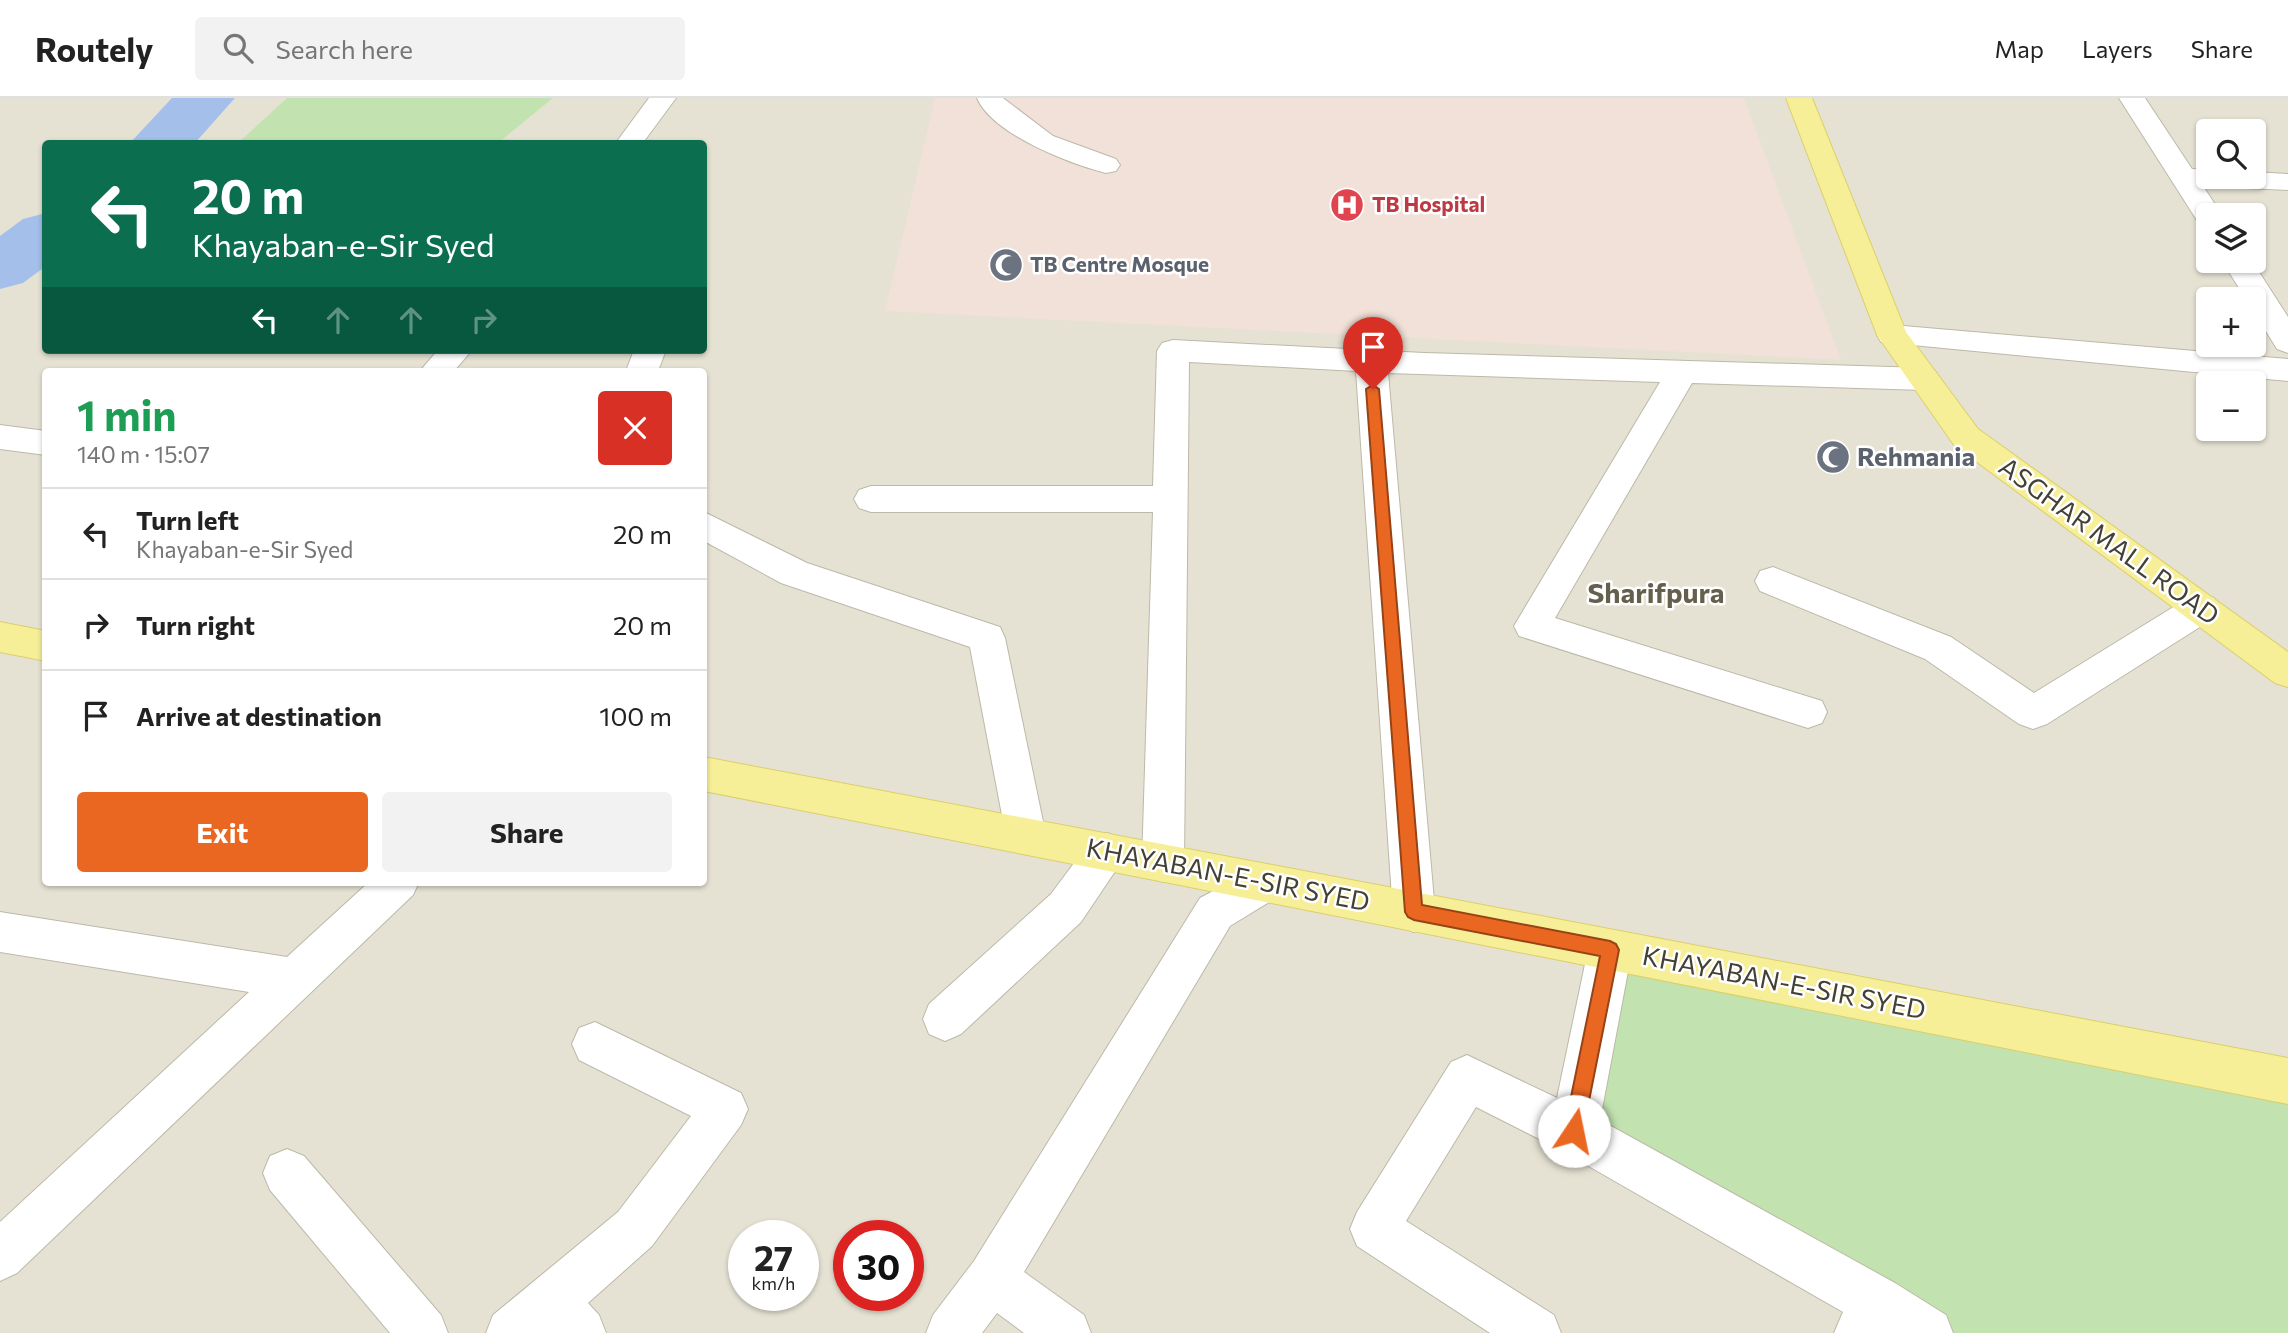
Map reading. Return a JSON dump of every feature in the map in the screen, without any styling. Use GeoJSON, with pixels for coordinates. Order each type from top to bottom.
{"type":"FeatureCollection","features":[{"type":"Feature","properties":{"kind":"main road","name":"ASGHAR MALL ROAD"},"geometry":{"type":"LineString","coordinates":[[1799,98],[1892,335],[1966,437],[2288,672]]}},
{"type":"Feature","properties":{"kind":"main road","name":"KHAYABAN-E-SIR SYED"},"geometry":{"type":"LineString","coordinates":[[707,775],[2288,1081]]}},
{"type":"Feature","properties":{"kind":"street"},"geometry":{"type":"LineString","coordinates":[[631,140],[663,98]]}},
{"type":"Feature","properties":{"kind":"street"},"geometry":{"type":"LineString","coordinates":[[990,98],[993,106],[1044,142],[1106,165]]}},
{"type":"Feature","properties":{"kind":"street"},"geometry":{"type":"LineString","coordinates":[[2132,98],[2200,203]]}},
{"type":"Feature","properties":{"kind":"street"},"geometry":{"type":"LineString","coordinates":[[2184,177],[2288,182]]}},
{"type":"Feature","properties":{"kind":"street"},"geometry":{"type":"LineString","coordinates":[[2245,273],[2288,342]]}},
{"type":"Feature","properties":{"kind":"street"},"geometry":{"type":"LineString","coordinates":[[1892,335],[2288,370]]}},
{"type":"Feature","properties":{"kind":"street"},"geometry":{"type":"LineString","coordinates":[[1163,863],[1173,351],[1371,362],[1924,379]]}},
{"type":"Feature","properties":{"kind":"street"},"geometry":{"type":"LineString","coordinates":[[1371,362],[1414,912]]}},
{"type":"Feature","properties":{"kind":"street"},"geometry":{"type":"LineString","coordinates":[[1683,371],[1532,625],[1808,712]]}},
{"type":"Feature","properties":{"kind":"street"},"geometry":{"type":"LineString","coordinates":[[0,437],[42,442]]}},
{"type":"Feature","properties":{"kind":"street"},"geometry":{"type":"LineString","coordinates":[[871,499],[1170,499]]}},
{"type":"Feature","properties":{"kind":"street"},"geometry":{"type":"LineString","coordinates":[[707,527],[794,573],[987,638],[1026,836]]}},
{"type":"Feature","properties":{"kind":"street"},"geometry":{"type":"LineString","coordinates":[[1773,582],[1938,648],[2033,713],[2201,608]]}},
{"type":"Feature","properties":{"kind":"street"},"geometry":{"type":"LineString","coordinates":[[945,1019],[1066,908],[1107,852]]}},
{"type":"Feature","properties":{"kind":"street"},"geometry":{"type":"LineString","coordinates":[[951,1333],[992,1279],[1216,912],[1264,883]]}},
{"type":"Feature","properties":{"kind":"street"},"geometry":{"type":"LineString","coordinates":[[0,1256],[394,886]]}},
{"type":"Feature","properties":{"kind":"street"},"geometry":{"type":"LineString","coordinates":[[0,932],[295,979]]}},
{"type":"Feature","properties":{"kind":"street"},"geometry":{"type":"LineString","coordinates":[[1574,1131],[1610,950]]}},
{"type":"Feature","properties":{"kind":"street"},"geometry":{"type":"LineString","coordinates":[[511,1333],[566,1317],[725,1109],[595,1044]]}},
{"type":"Feature","properties":{"kind":"street"},"geometry":{"type":"LineString","coordinates":[[1536,1333],[1374,1229],[1467,1078],[1574,1131],[1868,1317],[1928,1333]]}},
{"type":"Feature","properties":{"kind":"street"},"geometry":{"type":"LineString","coordinates":[[287,1173],[424,1333]]}},
{"type":"Feature","properties":{"kind":"street"},"geometry":{"type":"LineString","coordinates":[[992,1279],[1066,1333]]}},
{"type":"Feature","properties":{"kind":"shaded area"},"geometry":{"type":"Polygon","coordinates":[[[0,98],[2288,98],[2288,1333],[0,1333],[0,98]]]}},
{"type":"Feature","properties":{"kind":"shaded area","name":"TB Hospital"},"geometry":{"type":"Polygon","coordinates":[[[935,98],[1744,98],[1841,360],[885,311],[935,98]]]}},
{"type":"Feature","properties":{"kind":"green space"},"geometry":{"type":"Polygon","coordinates":[[[287,98],[553,98],[502,140],[241,140],[287,98]]]}},
{"type":"Feature","properties":{"kind":"green space"},"geometry":{"type":"Polygon","coordinates":[[[1610,950],[2288,1081],[2288,1333],[1928,1333],[1574,1131],[1610,950]]]}},
{"type":"Feature","properties":{"kind":"waterway"},"geometry":{"type":"LineString","coordinates":[[163,140],[206,98]]}},
{"type":"Feature","properties":{"kind":"waterway"},"geometry":{"type":"LineString","coordinates":[[0,268],[42,236]]}},
{"type":"Feature","properties":{"kind":"place","name":"TB Hospital"},"geometry":{"type":"Point","coordinates":[1347,205]}},
{"type":"Feature","properties":{"kind":"place","name":"TB Centre Mosque"},"geometry":{"type":"Point","coordinates":[1006,265]}},
{"type":"Feature","properties":{"kind":"place","name":"Rehmania"},"geometry":{"type":"Point","coordinates":[1833,457]}},
{"type":"Feature","properties":{"kind":"district","name":"Sharifpura"},"geometry":{"type":"Point","coordinates":[1656,593]}},
{"type":"Feature","properties":{"kind":"route"},"geometry":{"type":"LineString","coordinates":[[1373,389],[1414,912],[1610,950],[1574,1131]]}}]}
